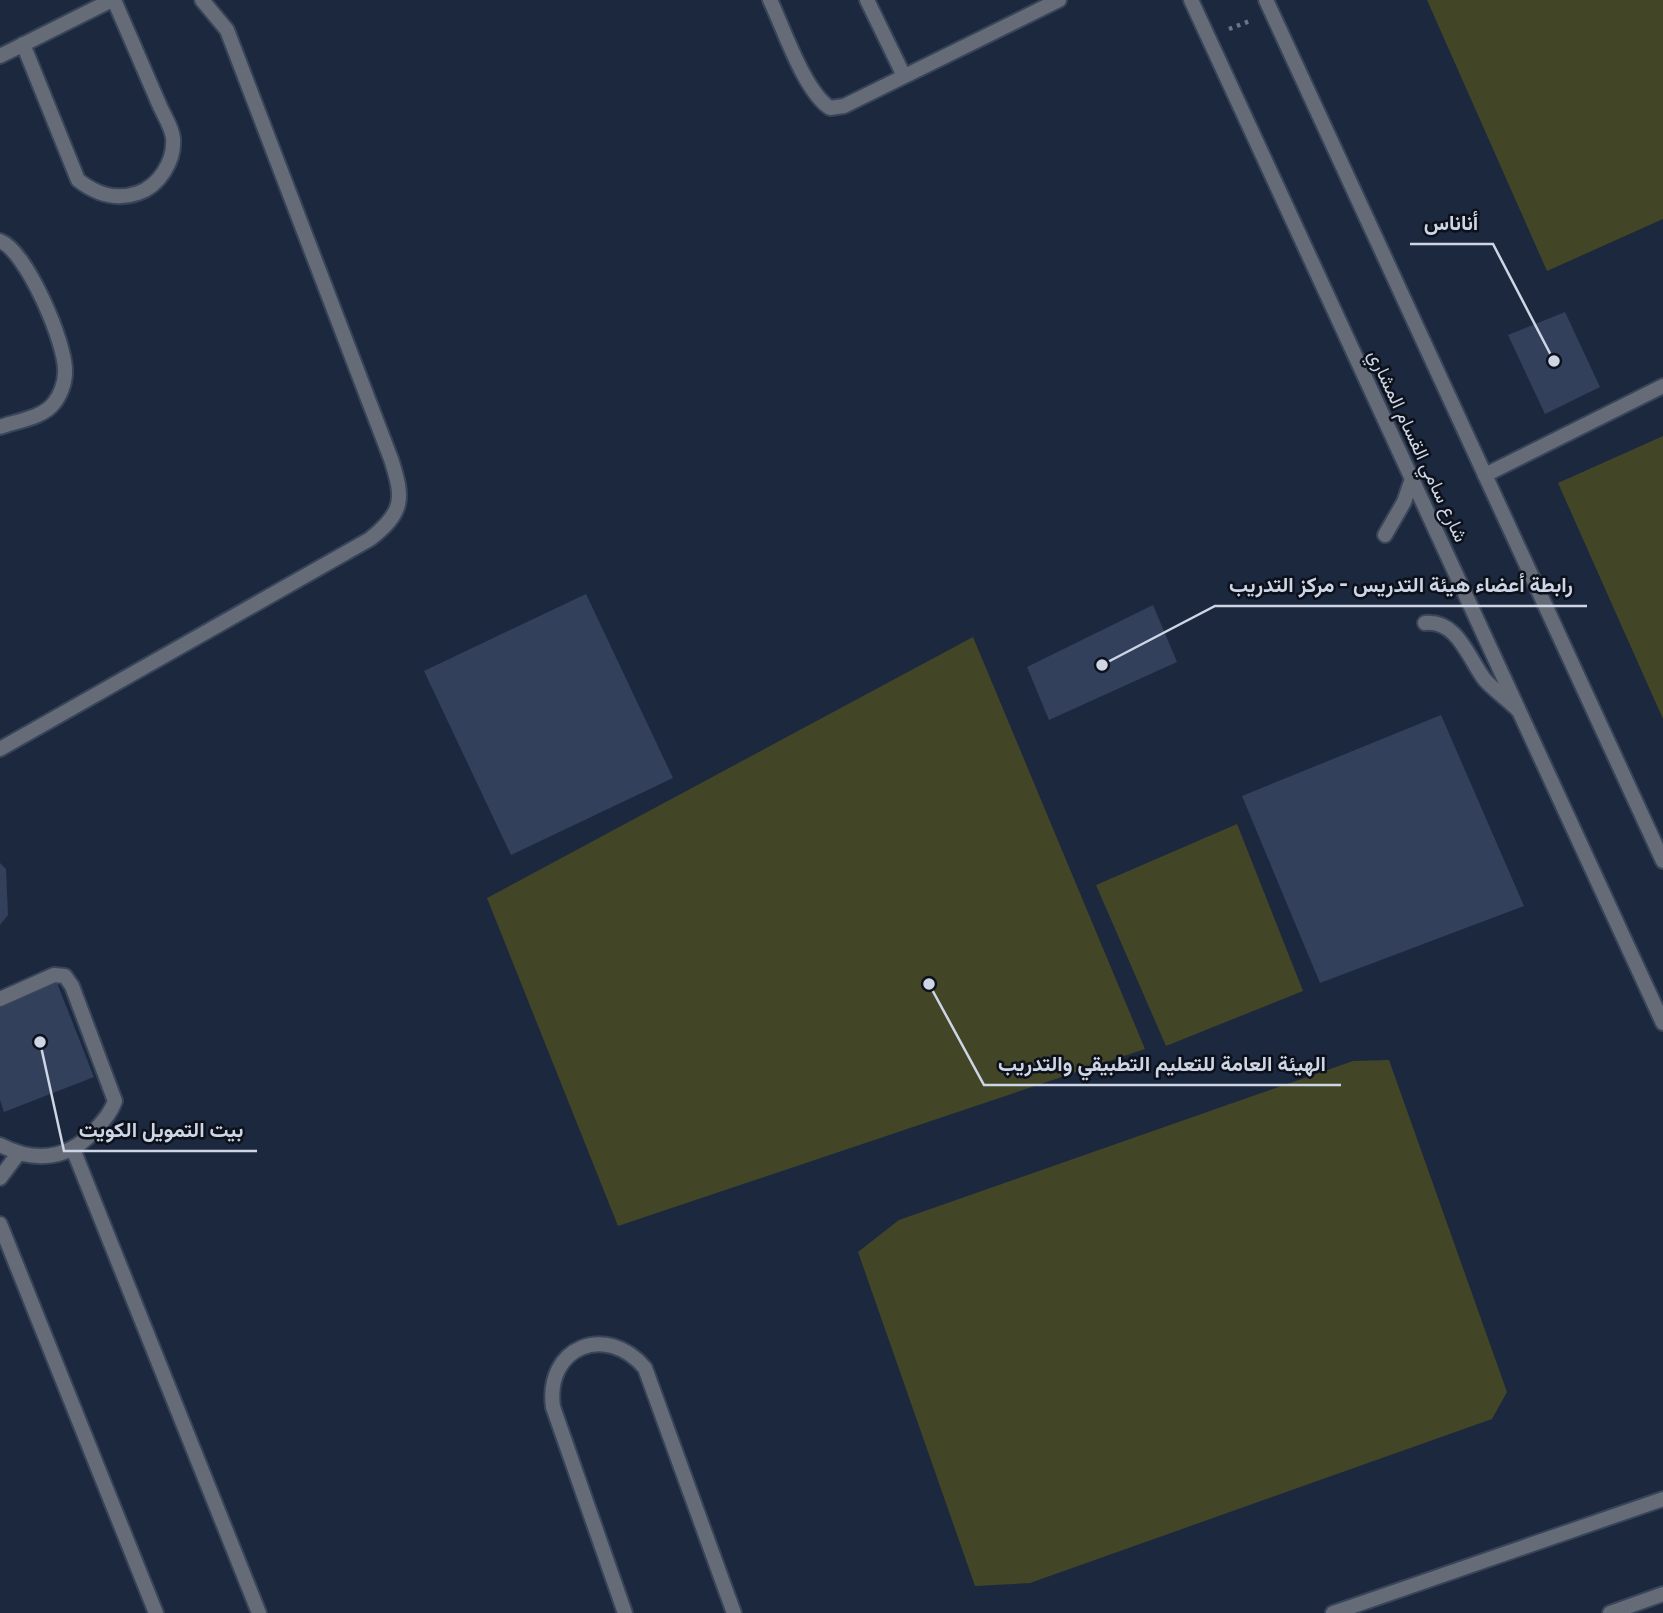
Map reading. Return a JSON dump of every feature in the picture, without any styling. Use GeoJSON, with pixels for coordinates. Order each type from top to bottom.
{"type":"FeatureCollection","features":[{"type":"Feature","properties":{"kind":"street"},"geometry":{"type":"LineString","coordinates":[[0,55],[113,0],[173,137],[166,169],[155,183],[124,197],[107,196],[91,190],[78,180],[23,44]]}},
{"type":"Feature","properties":{"kind":"street"},"geometry":{"type":"LineString","coordinates":[[0,748],[370,539],[388,525],[400,503],[401,488],[391,459],[227,30],[202,0]]}},
{"type":"Feature","properties":{"kind":"street"},"geometry":{"type":"LineString","coordinates":[[770,0],[811,86],[821,102],[830,108],[844,106],[1059,0]]}},
{"type":"Feature","properties":{"kind":"street"},"geometry":{"type":"LineString","coordinates":[[867,0],[904,76]]}},
{"type":"Feature","properties":{"kind":"street","name":"شارع سامي القسام المشاري"},"geometry":{"type":"LineString","coordinates":[[1191,0],[1663,1023]]}},
{"type":"Feature","properties":{"kind":"street"},"geometry":{"type":"LineString","coordinates":[[1269,6],[1663,861]]}},
{"type":"Feature","properties":{"kind":"street"},"geometry":{"type":"LineString","coordinates":[[0,241],[13,248],[26,267],[54,327],[65,372],[61,391],[54,404],[45,412],[0,427]]}},
{"type":"Feature","properties":{"kind":"street"},"geometry":{"type":"LineString","coordinates":[[1485,475],[1663,386]]}},
{"type":"Feature","properties":{"kind":"street"},"geometry":{"type":"LineString","coordinates":[[1385,535],[1404,502],[1412,479]]}},
{"type":"Feature","properties":{"kind":"street"},"geometry":{"type":"LineString","coordinates":[[1424,623],[1437,622],[1454,633],[1486,681],[1518,710]]}},
{"type":"Feature","properties":{"kind":"street"},"geometry":{"type":"LineString","coordinates":[[0,999],[54,975],[65,976],[72,986],[115,1101],[110,1113],[85,1142],[74,1149],[46,1157],[18,1154],[0,1145]]}},
{"type":"Feature","properties":{"kind":"street"},"geometry":{"type":"LineString","coordinates":[[74,1149],[259,1613]]}},
{"type":"Feature","properties":{"kind":"street"},"geometry":{"type":"LineString","coordinates":[[0,1178],[18,1154]]}},
{"type":"Feature","properties":{"kind":"street"},"geometry":{"type":"LineString","coordinates":[[0,1224],[156,1613]]}},
{"type":"Feature","properties":{"kind":"street"},"geometry":{"type":"LineString","coordinates":[[625,1613],[553,1407],[551,1393],[559,1365],[582,1347],[596,1344],[624,1349],[645,1368],[734,1613]]}},
{"type":"Feature","properties":{"kind":"street"},"geometry":{"type":"LineString","coordinates":[[1333,1613],[1663,1499]]}},
{"type":"Feature","properties":{"kind":"street"},"geometry":{"type":"LineString","coordinates":[[1610,1613],[1663,1594]]}},
{"type":"Feature","properties":{"kind":"path"},"geometry":{"type":"LineString","coordinates":[[1209,38],[1269,6]]}},
{"type":"Feature","properties":{"kind":"green space"},"geometry":{"type":"Polygon","coordinates":[[[1427,0],[1663,0],[1663,219],[1547,271],[1427,0]]]}},
{"type":"Feature","properties":{"kind":"green space"},"geometry":{"type":"Polygon","coordinates":[[[1663,436],[1663,719],[1558,483],[1663,436]]]}},
{"type":"Feature","properties":{"kind":"green space"},"geometry":{"type":"Polygon","coordinates":[[[973,637],[1145,1049],[618,1226],[487,898],[973,637]]]}},
{"type":"Feature","properties":{"kind":"green space"},"geometry":{"type":"Polygon","coordinates":[[[1237,824],[1303,991],[1166,1046],[1096,885],[1237,824]]]}},
{"type":"Feature","properties":{"kind":"green space"},"geometry":{"type":"Polygon","coordinates":[[[1389,1060],[1507,1392],[1492,1419],[1030,1583],[975,1586],[858,1252],[899,1220],[1353,1061],[1389,1060]]]}},
{"type":"Feature","properties":{"kind":"building"},"geometry":{"type":"Polygon","coordinates":[[[1565,312],[1600,387],[1545,414],[1508,335],[1565,312]]]}},
{"type":"Feature","properties":{"kind":"building"},"geometry":{"type":"Polygon","coordinates":[[[586,594],[673,778],[511,855],[424,671],[586,594]]]}},
{"type":"Feature","properties":{"kind":"building"},"geometry":{"type":"Polygon","coordinates":[[[1153,605],[1177,662],[1049,720],[1027,667],[1153,605]]]}},
{"type":"Feature","properties":{"kind":"building"},"geometry":{"type":"Polygon","coordinates":[[[1441,715],[1524,906],[1320,983],[1242,796],[1441,715]]]}},
{"type":"Feature","properties":{"kind":"building"},"geometry":{"type":"Polygon","coordinates":[[[0,863],[6,869],[8,915],[0,925],[0,863]]]}},
{"type":"Feature","properties":{"kind":"building"},"geometry":{"type":"Polygon","coordinates":[[[57,983],[94,1077],[4,1112],[0,1100],[0,1007],[57,983]]]}},
{"type":"Feature","properties":{"kind":"place","name":"أناناس"},"geometry":{"type":"Point","coordinates":[1554,361]}},
{"type":"Feature","properties":{"kind":"place","name":"رابطة أعضاء هيئة التدريس - مركز التدريب"},"geometry":{"type":"Point","coordinates":[1102,665]}},
{"type":"Feature","properties":{"kind":"place","name":"الهيئة العامة للتعليم التطبيقي والتدريب"},"geometry":{"type":"Point","coordinates":[929,984]}},
{"type":"Feature","properties":{"kind":"place","name":"بيت التمويل الكويت"},"geometry":{"type":"Point","coordinates":[40,1042]}}]}
